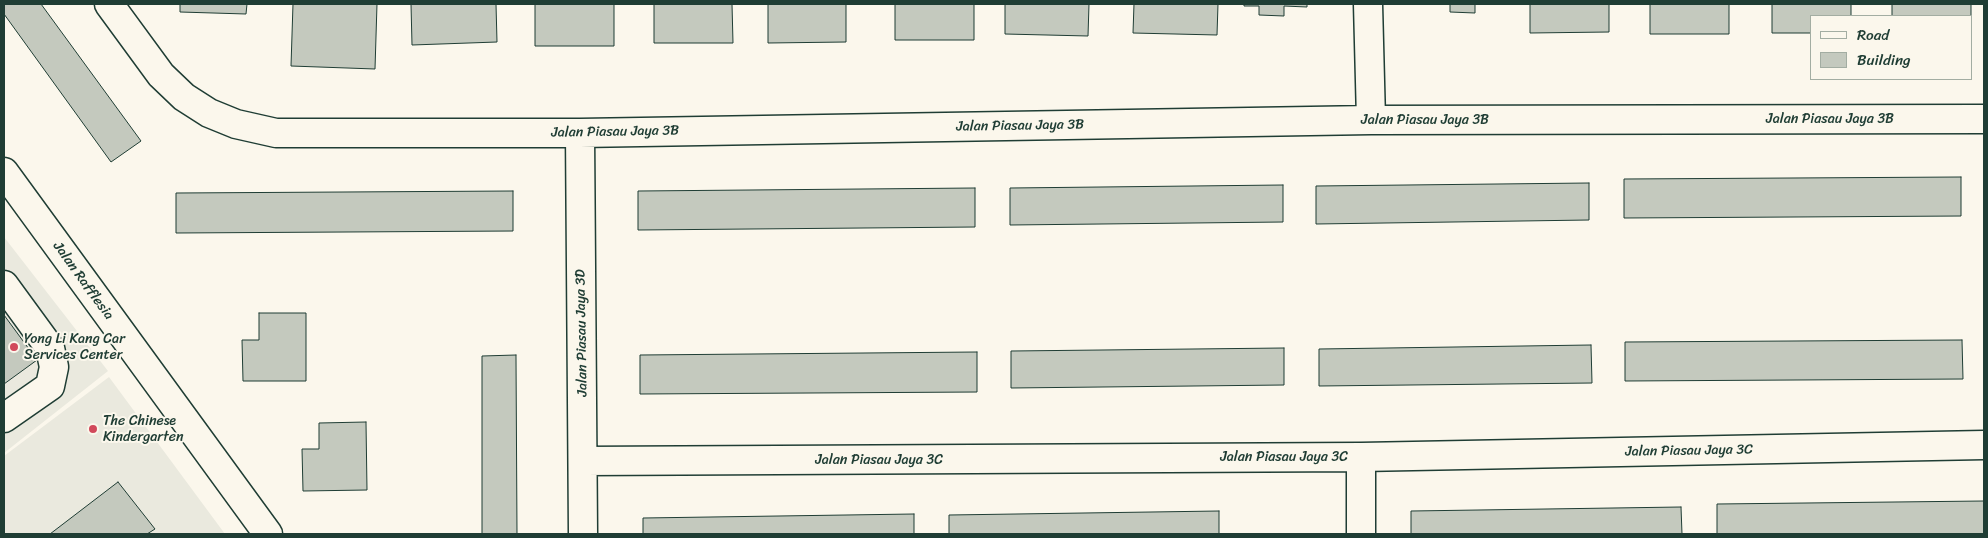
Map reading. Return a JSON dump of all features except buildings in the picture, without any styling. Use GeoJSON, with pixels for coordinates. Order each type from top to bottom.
{"type":"FeatureCollection","features":[{"type":"Feature","properties":{"kind":"street","name":"Jalan Piasau Jaya 3B"},"geometry":{"type":"LineString","coordinates":[[109,4],[161,75],[184,97],[209,113],[236,124],[276,133],[580,133],[1371,120],[1984,119]]}},
{"type":"Feature","properties":{"kind":"street"},"geometry":{"type":"LineString","coordinates":[[1368,4],[1371,120]]}},
{"type":"Feature","properties":{"kind":"street","name":"Jalan Piasau Jaya 3D"},"geometry":{"type":"LineString","coordinates":[[580,133],[584,534]]}},
{"type":"Feature","properties":{"kind":"street","name":"Jalan Rafflesia"},"geometry":{"type":"LineString","coordinates":[[4,172],[268,534]]}},
{"type":"Feature","properties":{"kind":"street"},"geometry":{"type":"LineString","coordinates":[[4,285],[50,348],[54,367],[50,386],[4,418]]}},
{"type":"Feature","properties":{"kind":"street","name":"Jalan Piasau Jaya 3C"},"geometry":{"type":"LineString","coordinates":[[584,461],[1361,457],[1984,445]]}},
{"type":"Feature","properties":{"kind":"street"},"geometry":{"type":"LineString","coordinates":[[1361,457],[1361,534]]}},
{"type":"Feature","properties":{"kind":"shaded area"},"geometry":{"type":"Polygon","coordinates":[[[4,237],[108,371],[4,453],[4,237]]]}},
{"type":"Feature","properties":{"kind":"shaded area","name":"The Chinese Kindergarten"},"geometry":{"type":"Polygon","coordinates":[[[109,377],[225,534],[4,534],[4,456],[109,377]]]}},
{"type":"Feature","properties":{"kind":"place","name":"Yong Li Kang Car Services Center"},"geometry":{"type":"Point","coordinates":[14,347]}},
{"type":"Feature","properties":{"kind":"place","name":"The Chinese Kindergarten"},"geometry":{"type":"Point","coordinates":[93,429]}}]}
